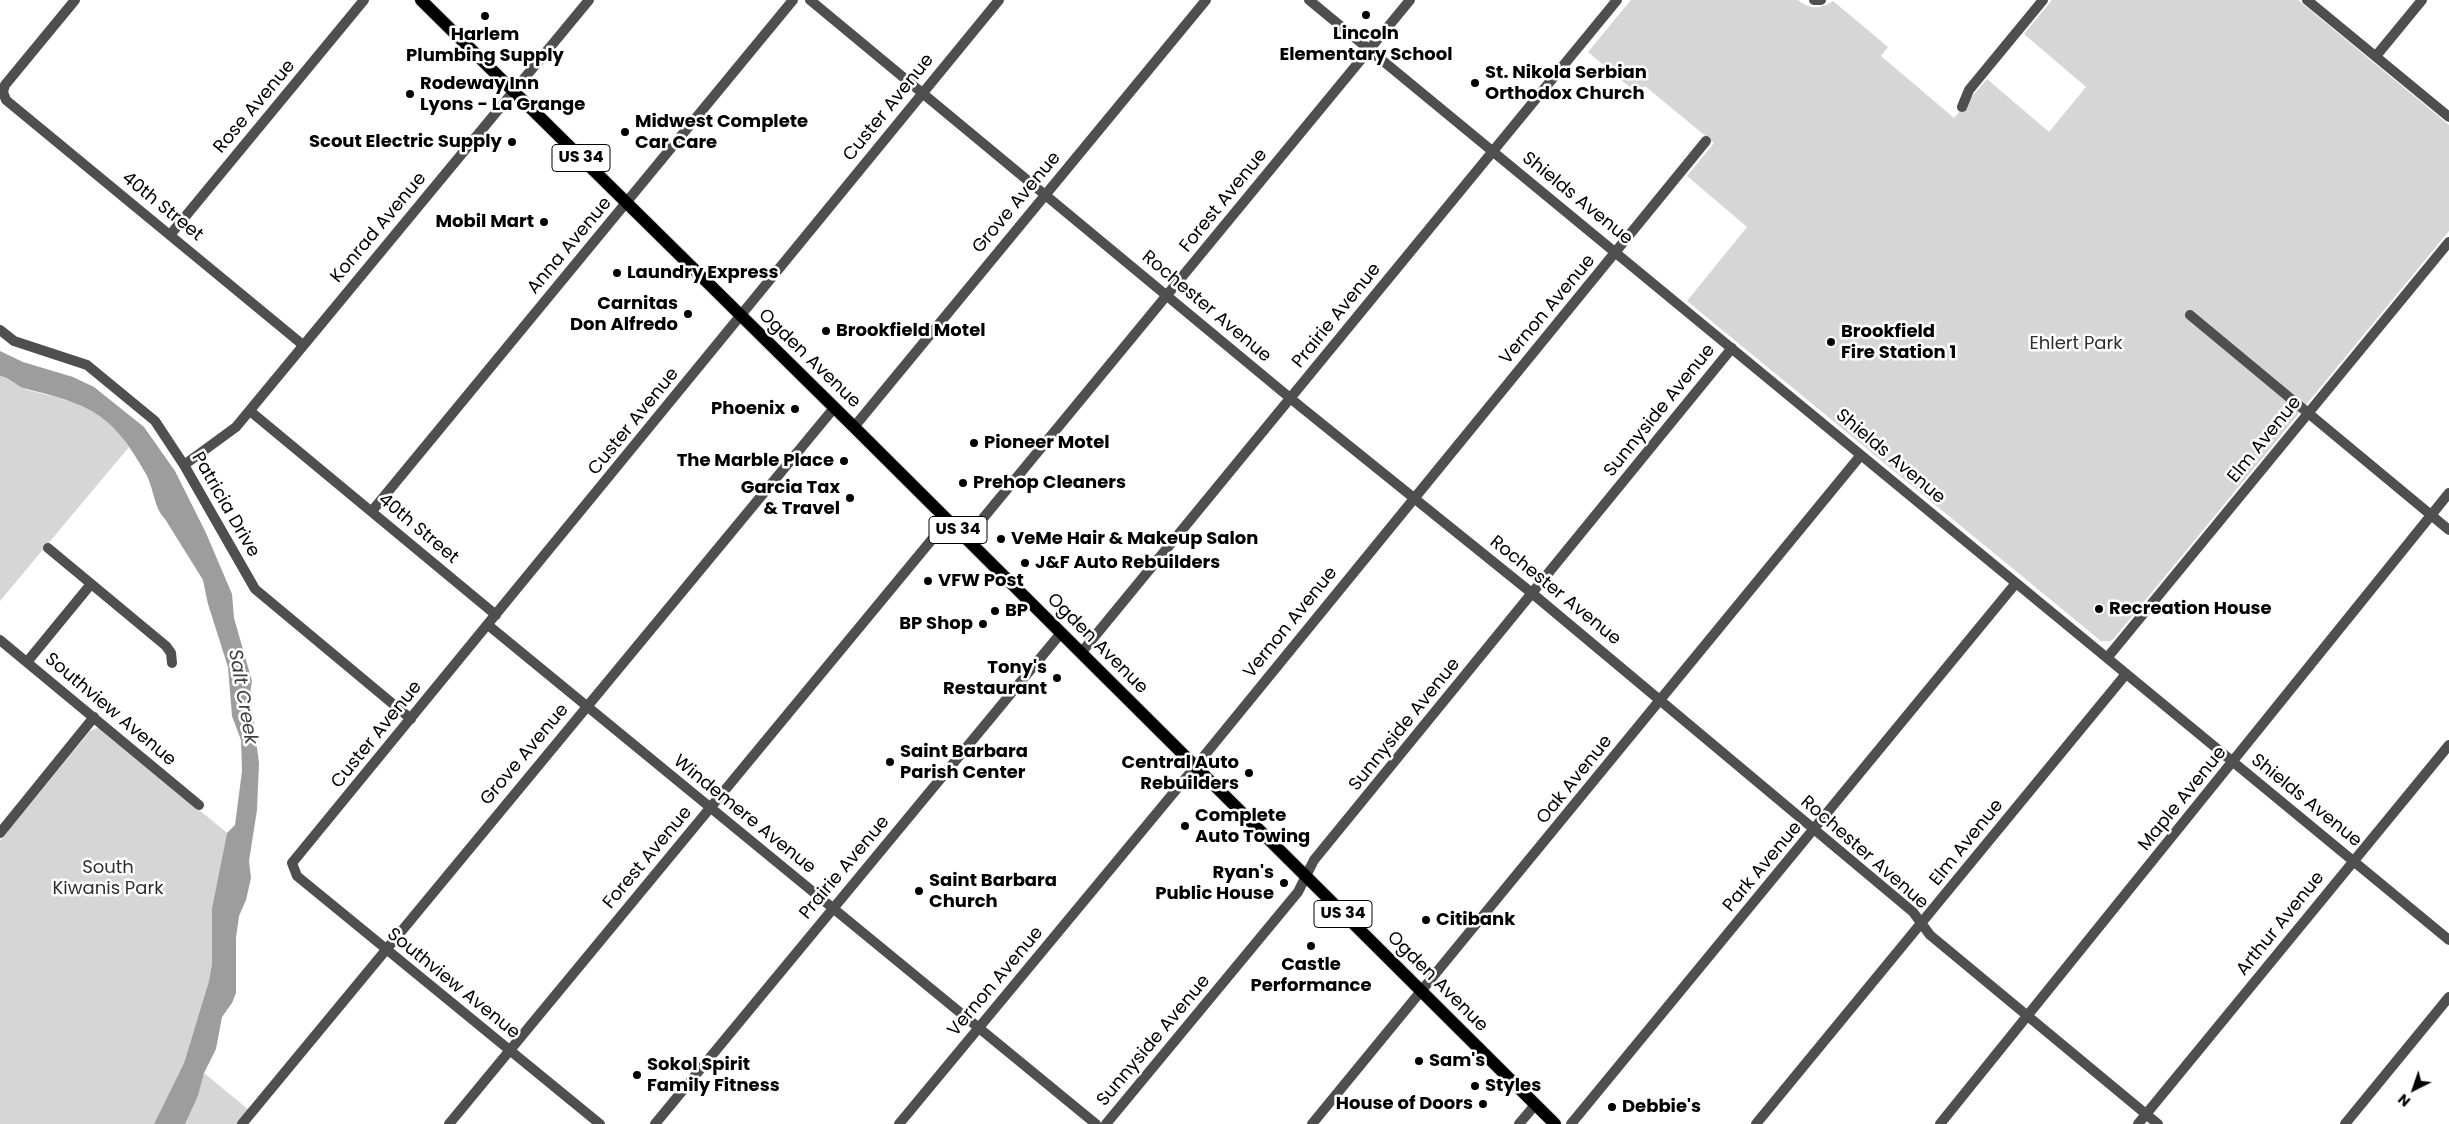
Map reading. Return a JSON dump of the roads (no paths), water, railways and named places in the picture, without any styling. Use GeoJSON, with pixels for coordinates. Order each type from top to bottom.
{"type":"FeatureCollection","features":[{"type":"Feature","properties":{"kind":"main road","name":"Ogden Avenue"},"geometry":{"type":"LineString","coordinates":[[421,0],[740,317],[948,520],[1555,1124]]}},
{"type":"Feature","properties":{"kind":"street","name":"40th Street"},"geometry":{"type":"LineString","coordinates":[[75,0],[5,85],[3,92],[9,103],[303,345]]}},
{"type":"Feature","properties":{"kind":"street","name":"Rose Avenue"},"geometry":{"type":"LineString","coordinates":[[170,235],[364,0]]}},
{"type":"Feature","properties":{"kind":"street","name":"Konrad Avenue"},"geometry":{"type":"LineString","coordinates":[[184,465],[236,427],[250,411],[590,0]]}},
{"type":"Feature","properties":{"kind":"street","name":"Anna Avenue"},"geometry":{"type":"LineString","coordinates":[[372,511],[793,0]]}},
{"type":"Feature","properties":{"kind":"street","name":"Rochester Avenue"},"geometry":{"type":"LineString","coordinates":[[810,0],[1290,398],[1661,700],[1913,912],[1930,935],[2158,1124]]}},
{"type":"Feature","properties":{"kind":"street","name":"Custer Avenue"},"geometry":{"type":"LineString","coordinates":[[292,863],[999,0]]}},
{"type":"Feature","properties":{"kind":"street","name":"Grove Avenue"},"geometry":{"type":"LineString","coordinates":[[854,427],[1206,0]]}},
{"type":"Feature","properties":{"kind":"street","name":"Shields Avenue"},"geometry":{"type":"LineString","coordinates":[[1309,0],[1617,252],[2449,940]]}},
{"type":"Feature","properties":{"kind":"street","name":"Forest Avenue"},"geometry":{"type":"LineString","coordinates":[[966,539],[1410,0]]}},
{"type":"Feature","properties":{"kind":"street","name":"Prairie Avenue"},"geometry":{"type":"LineString","coordinates":[[1081,653],[1617,0]]}},
{"type":"Feature","properties":{"kind":"street"},"geometry":{"type":"LineString","coordinates":[[1962,106],[1969,90],[2043,0]]}},
{"type":"Feature","properties":{"kind":"street"},"geometry":{"type":"LineString","coordinates":[[2307,0],[2449,117]]}},
{"type":"Feature","properties":{"kind":"street"},"geometry":{"type":"LineString","coordinates":[[2376,56],[2422,0]]}},
{"type":"Feature","properties":{"kind":"street","name":"Vernon Avenue"},"geometry":{"type":"LineString","coordinates":[[899,1124],[1195,767],[1706,141]]}},
{"type":"Feature","properties":{"kind":"street","name":"Elm Avenue"},"geometry":{"type":"LineString","coordinates":[[2107,658],[2449,242]]}},
{"type":"Feature","properties":{"kind":"street"},"geometry":{"type":"LineString","coordinates":[[2190,315],[2449,530]]}},
{"type":"Feature","properties":{"kind":"street","name":"Patricia Drive"},"geometry":{"type":"LineString","coordinates":[[0,330],[14,341],[87,365],[155,421],[184,465],[255,589],[411,719]]}},
{"type":"Feature","properties":{"kind":"street","name":"Sunnyside Avenue"},"geometry":{"type":"LineString","coordinates":[[1106,1124],[1298,892],[1314,860],[1732,348]]}},
{"type":"Feature","properties":{"kind":"street","name":"Grove Avenue"},"geometry":{"type":"LineString","coordinates":[[242,1124],[834,408]]}},
{"type":"Feature","properties":{"kind":"street","name":"40th Street"},"geometry":{"type":"LineString","coordinates":[[250,411],[496,615]]}},
{"type":"Feature","properties":{"kind":"street","name":"Oak Avenue"},"geometry":{"type":"LineString","coordinates":[[1312,1124],[1861,455]]}},
{"type":"Feature","properties":{"kind":"street","name":"Maple Avenue"},"geometry":{"type":"LineString","coordinates":[[1940,1124],[2234,763],[2449,493]]}},
{"type":"Feature","properties":{"kind":"street","name":"Forest Avenue"},"geometry":{"type":"LineString","coordinates":[[449,1124],[948,520]]}},
{"type":"Feature","properties":{"kind":"street"},"geometry":{"type":"LineString","coordinates":[[48,548],[166,646],[171,653],[172,662]]}},
{"type":"Feature","properties":{"kind":"street","name":"Park Avenue"},"geometry":{"type":"LineString","coordinates":[[1571,1124],[2016,583]]}},
{"type":"Feature","properties":{"kind":"street"},"geometry":{"type":"LineString","coordinates":[[27,662],[91,584]]}},
{"type":"Feature","properties":{"kind":"street","name":"Windemere Avenue"},"geometry":{"type":"LineString","coordinates":[[488,625],[1096,1124]]}},
{"type":"Feature","properties":{"kind":"street","name":"Prairie Avenue"},"geometry":{"type":"LineString","coordinates":[[655,1124],[1061,633]]}},
{"type":"Feature","properties":{"kind":"street","name":"Southview Avenue"},"geometry":{"type":"LineString","coordinates":[[0,640],[199,806]]}},
{"type":"Feature","properties":{"kind":"street","name":"Elm Avenue"},"geometry":{"type":"LineString","coordinates":[[1756,1124],[2126,674]]}},
{"type":"Feature","properties":{"kind":"street"},"geometry":{"type":"LineString","coordinates":[[0,832],[94,717]]}},
{"type":"Feature","properties":{"kind":"street","name":"Arthur Avenue"},"geometry":{"type":"LineString","coordinates":[[2138,1124],[2449,745]]}},
{"type":"Feature","properties":{"kind":"street","name":"Southview Avenue"},"geometry":{"type":"LineString","coordinates":[[292,863],[296,876],[600,1124]]}},
{"type":"Feature","properties":{"kind":"street"},"geometry":{"type":"LineString","coordinates":[[2345,1124],[2449,997]]}},
{"type":"Feature","properties":{"kind":"street"},"geometry":{"type":"LineString","coordinates":[[1519,1124],[1535,1104]]}},
{"type":"Feature","properties":{"kind":"water","name":"Salt Creek"},"geometry":{"type":"Polygon","coordinates":[[[0,351],[23,362],[73,377],[94,387],[144,427],[175,471],[206,533],[232,594],[234,618],[252,681],[250,694],[259,763],[257,810],[249,861],[251,878],[246,900],[239,916],[236,938],[236,993],[232,1003],[222,1017],[216,1049],[204,1073],[198,1096],[185,1124],[154,1124],[184,1063],[209,981],[212,963],[212,908],[227,833],[235,825],[242,771],[241,740],[232,716],[228,667],[208,604],[203,580],[161,515],[146,474],[134,454],[111,425],[98,415],[68,401],[23,388],[0,376],[0,351]]]}},
{"type":"Feature","properties":{"kind":"place","name":"Lincoln Elementary School"},"geometry":{"type":"Point","coordinates":[1366,15]}},
{"type":"Feature","properties":{"kind":"place","name":"Harlem Plumbing Supply"},"geometry":{"type":"Point","coordinates":[485,16]}},
{"type":"Feature","properties":{"kind":"place","name":"St. Nikola Serbian Orthodox Church"},"geometry":{"type":"Point","coordinates":[1475,83]}},
{"type":"Feature","properties":{"kind":"place","name":"Rodeway Inn Lyons - La Grange"},"geometry":{"type":"Point","coordinates":[410,94]}},
{"type":"Feature","properties":{"kind":"place","name":"Midwest Complete Car Care"},"geometry":{"type":"Point","coordinates":[625,132]}},
{"type":"Feature","properties":{"kind":"place","name":"Scout Electric Supply"},"geometry":{"type":"Point","coordinates":[512,142]}},
{"type":"Feature","properties":{"kind":"place","name":"Mobil Mart"},"geometry":{"type":"Point","coordinates":[544,222]}},
{"type":"Feature","properties":{"kind":"place","name":"Laundry Express"},"geometry":{"type":"Point","coordinates":[617,273]}},
{"type":"Feature","properties":{"kind":"place","name":"Carnitas Don Alfredo"},"geometry":{"type":"Point","coordinates":[688,314]}},
{"type":"Feature","properties":{"kind":"place","name":"Brookfield Motel"},"geometry":{"type":"Point","coordinates":[826,331]}},
{"type":"Feature","properties":{"kind":"place","name":"Brookfield Fire Station 1"},"geometry":{"type":"Point","coordinates":[1831,342]}},
{"type":"Feature","properties":{"kind":"place","name":"Phoenix"},"geometry":{"type":"Point","coordinates":[795,409]}},
{"type":"Feature","properties":{"kind":"place","name":"Pioneer Motel"},"geometry":{"type":"Point","coordinates":[974,443]}},
{"type":"Feature","properties":{"kind":"place","name":"The Marble Place"},"geometry":{"type":"Point","coordinates":[844,461]}},
{"type":"Feature","properties":{"kind":"place","name":"Prehop Cleaners"},"geometry":{"type":"Point","coordinates":[963,483]}},
{"type":"Feature","properties":{"kind":"place","name":"Garcia Tax & Travel"},"geometry":{"type":"Point","coordinates":[850,498]}},
{"type":"Feature","properties":{"kind":"place","name":"VeMe Hair & Makeup Salon"},"geometry":{"type":"Point","coordinates":[1001,539]}},
{"type":"Feature","properties":{"kind":"place","name":"J&F Auto Rebuilders"},"geometry":{"type":"Point","coordinates":[1025,563]}},
{"type":"Feature","properties":{"kind":"place","name":"VFW Post"},"geometry":{"type":"Point","coordinates":[928,581]}},
{"type":"Feature","properties":{"kind":"place","name":"Recreation House"},"geometry":{"type":"Point","coordinates":[2099,609]}},
{"type":"Feature","properties":{"kind":"place","name":"BP"},"geometry":{"type":"Point","coordinates":[995,611]}},
{"type":"Feature","properties":{"kind":"place","name":"BP Shop"},"geometry":{"type":"Point","coordinates":[983,624]}},
{"type":"Feature","properties":{"kind":"place","name":"Tony's Restaurant"},"geometry":{"type":"Point","coordinates":[1057,678]}},
{"type":"Feature","properties":{"kind":"place","name":"Saint Barbara Parish Center"},"geometry":{"type":"Point","coordinates":[890,762]}},
{"type":"Feature","properties":{"kind":"place","name":"Central Auto Rebuilders"},"geometry":{"type":"Point","coordinates":[1249,773]}},
{"type":"Feature","properties":{"kind":"place","name":"Complete Auto Towing"},"geometry":{"type":"Point","coordinates":[1185,826]}},
{"type":"Feature","properties":{"kind":"place","name":"Ryan's Public House"},"geometry":{"type":"Point","coordinates":[1284,883]}},
{"type":"Feature","properties":{"kind":"place","name":"Saint Barbara Church"},"geometry":{"type":"Point","coordinates":[919,891]}},
{"type":"Feature","properties":{"kind":"place","name":"Citibank"},"geometry":{"type":"Point","coordinates":[1426,920]}},
{"type":"Feature","properties":{"kind":"place","name":"Castle Performance"},"geometry":{"type":"Point","coordinates":[1311,946]}},
{"type":"Feature","properties":{"kind":"place","name":"Sam's"},"geometry":{"type":"Point","coordinates":[1419,1061]}},
{"type":"Feature","properties":{"kind":"place","name":"Sokol Spirit Family Fitness"},"geometry":{"type":"Point","coordinates":[637,1075]}},
{"type":"Feature","properties":{"kind":"place","name":"Styles"},"geometry":{"type":"Point","coordinates":[1475,1086]}},
{"type":"Feature","properties":{"kind":"place","name":"House of Doors"},"geometry":{"type":"Point","coordinates":[1483,1104]}},
{"type":"Feature","properties":{"kind":"place","name":"Debbie's"},"geometry":{"type":"Point","coordinates":[1612,1107]}},
{"type":"Feature","properties":{"kind":"park label","name":"Ehlert Park"},"geometry":{"type":"Point","coordinates":[2076,344]}},
{"type":"Feature","properties":{"kind":"park label","name":"South Kiwanis Park"},"geometry":{"type":"Point","coordinates":[108,878]}}]}
